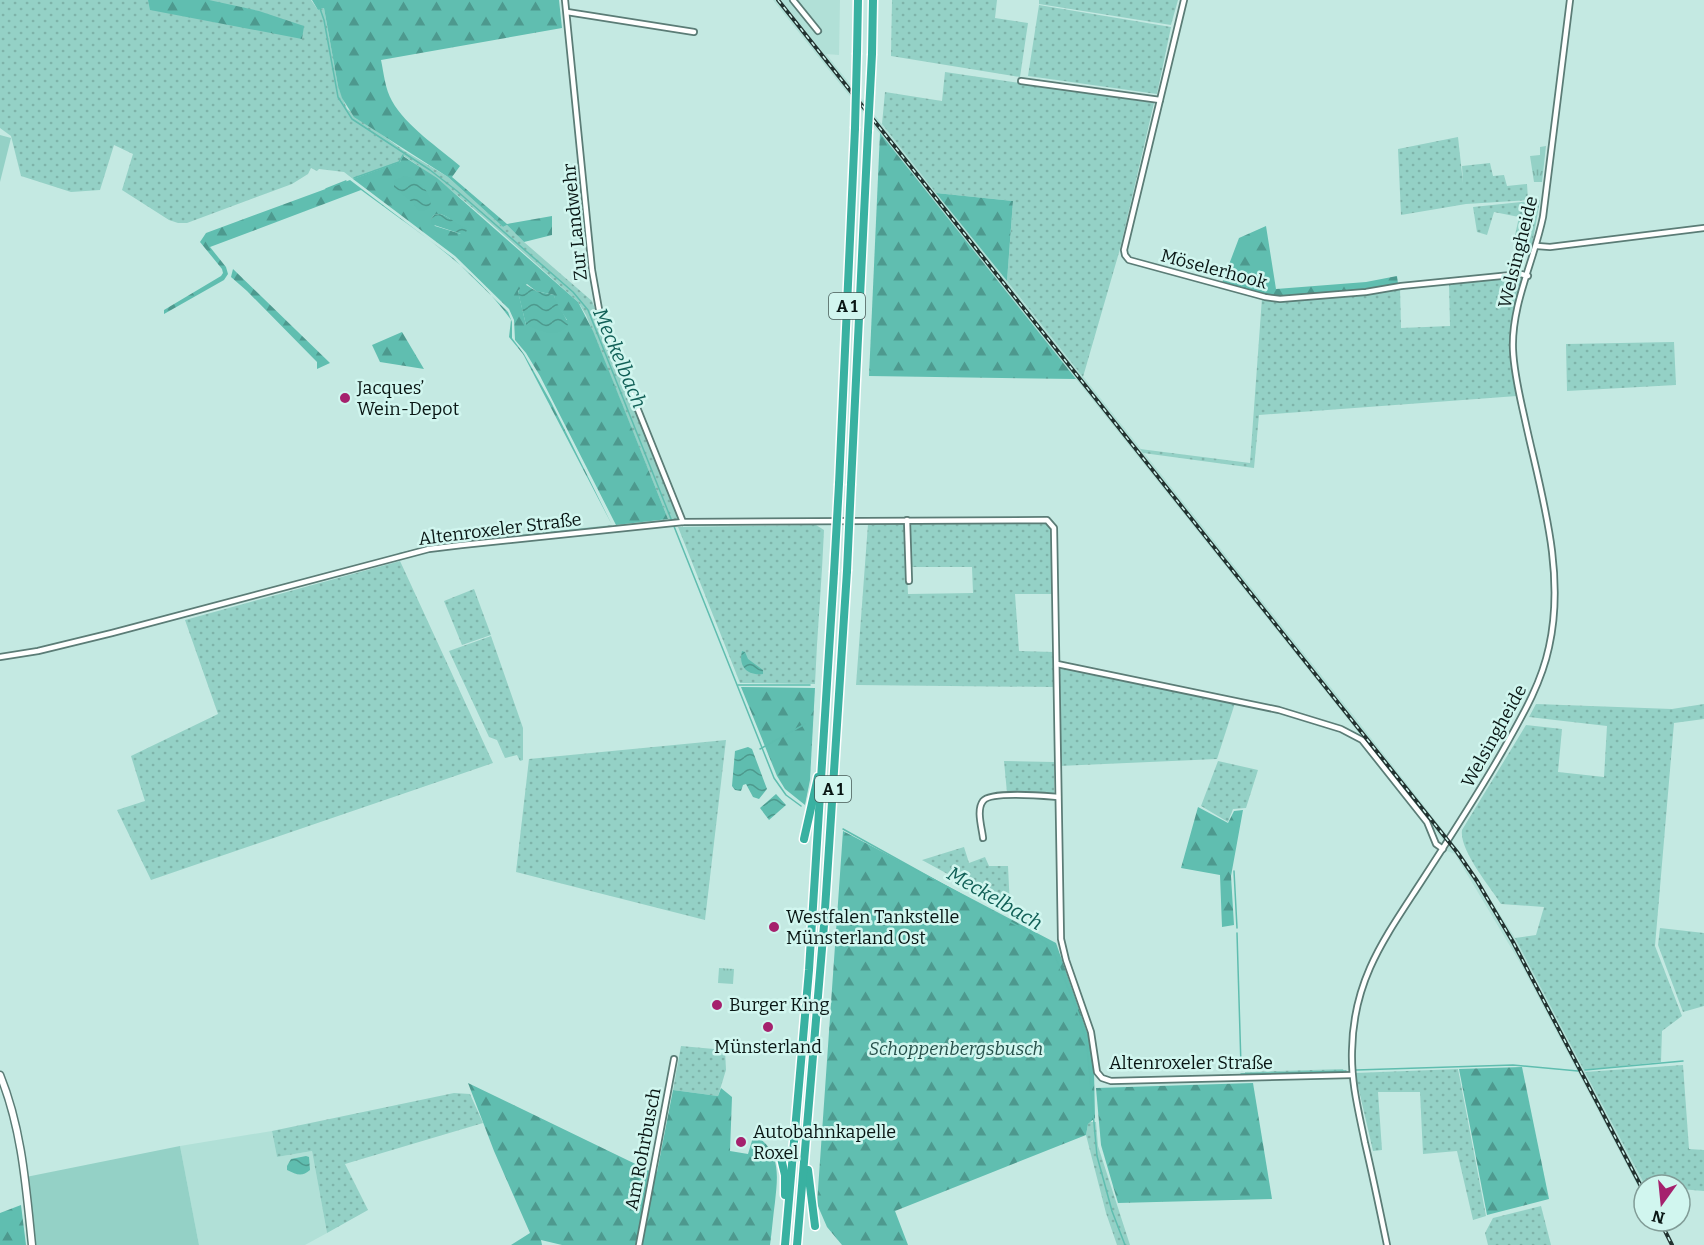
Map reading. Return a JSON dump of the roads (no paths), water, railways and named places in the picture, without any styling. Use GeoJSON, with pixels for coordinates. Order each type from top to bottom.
{"type":"FeatureCollection","features":[{"type":"Feature","properties":{"kind":"highway","name":"A 1"},"geometry":{"type":"LineString","coordinates":[[785,1245],[809,970],[834,572],[855,128],[858,0]]}},
{"type":"Feature","properties":{"kind":"highway","name":"A 1"},"geometry":{"type":"LineString","coordinates":[[797,1245],[824,925],[847,571],[873,0]]}},
{"type":"Feature","properties":{"kind":"highway"},"geometry":{"type":"LineString","coordinates":[[804,838],[823,753]]}},
{"type":"Feature","properties":{"kind":"highway"},"geometry":{"type":"LineString","coordinates":[[807,1137],[809,1188],[815,1226]]}},
{"type":"Feature","properties":{"kind":"highway"},"geometry":{"type":"LineString","coordinates":[[780,1154],[785,1174],[787,1231]]}},
{"type":"Feature","properties":{"kind":"main road"},"geometry":{"type":"LineString","coordinates":[[0,1075],[18,1129],[32,1245]]}},
{"type":"Feature","properties":{"kind":"street","name":"Zur Landwehr"},"geometry":{"type":"LineString","coordinates":[[565,0],[592,270],[600,315],[681,522]]}},
{"type":"Feature","properties":{"kind":"street"},"geometry":{"type":"LineString","coordinates":[[793,0],[818,31]]}},
{"type":"Feature","properties":{"kind":"street","name":"Möselerhook"},"geometry":{"type":"LineString","coordinates":[[1184,0],[1124,250],[1129,260],[1273,299],[1366,292],[1401,286],[1521,274],[1528,276]]}},
{"type":"Feature","properties":{"kind":"street","name":"Welsingheide"},"geometry":{"type":"LineString","coordinates":[[1387,1245],[1352,1075],[1355,1015],[1369,968],[1380,945],[1488,777],[1529,703],[1549,647],[1554,620],[1552,547],[1519,391],[1513,350],[1514,323],[1537,246],[1546,198],[1570,0]]}},
{"type":"Feature","properties":{"kind":"street"},"geometry":{"type":"LineString","coordinates":[[567,12],[694,32]]}},
{"type":"Feature","properties":{"kind":"street"},"geometry":{"type":"LineString","coordinates":[[1021,81],[1160,100]]}},
{"type":"Feature","properties":{"kind":"street"},"geometry":{"type":"LineString","coordinates":[[1537,246],[1550,247],[1704,228]]}},
{"type":"Feature","properties":{"kind":"street"},"geometry":{"type":"LineString","coordinates":[[907,520],[909,581]]}},
{"type":"Feature","properties":{"kind":"street","name":"Altenroxeler Straße"},"geometry":{"type":"LineString","coordinates":[[0,657],[38,651],[92,638],[429,549],[681,522],[1047,520],[1054,528],[1060,939],[1088,1020],[1099,1076],[1111,1081],[1352,1075]]}},
{"type":"Feature","properties":{"kind":"street"},"geometry":{"type":"LineString","coordinates":[[1057,664],[1280,710],[1341,729],[1362,740],[1427,822],[1433,839],[1443,849]]}},
{"type":"Feature","properties":{"kind":"street"},"geometry":{"type":"LineString","coordinates":[[983,838],[980,809],[987,797],[1008,795],[1059,797]]}},
{"type":"Feature","properties":{"kind":"street","name":"Am Rohrbusch"},"geometry":{"type":"LineString","coordinates":[[639,1245],[674,1059]]}},
{"type":"Feature","properties":{"kind":"water"},"geometry":{"type":"Polygon","coordinates":[[[405,176],[412,178],[425,188],[431,201],[430,207],[426,210],[418,211],[413,203],[394,188],[394,180],[405,176]]]}},
{"type":"Feature","properties":{"kind":"water"},"geometry":{"type":"Polygon","coordinates":[[[440,214],[467,228],[467,231],[461,234],[431,224],[434,215],[440,214]]]}},
{"type":"Feature","properties":{"kind":"water"},"geometry":{"type":"Polygon","coordinates":[[[523,283],[536,291],[554,295],[567,321],[568,325],[564,330],[548,333],[526,325],[518,292],[523,283]]]}},
{"type":"Feature","properties":{"kind":"water"},"geometry":{"type":"Polygon","coordinates":[[[742,651],[748,659],[763,670],[763,674],[753,674],[745,669],[741,662],[742,651]]]}},
{"type":"Feature","properties":{"kind":"water"},"geometry":{"type":"Polygon","coordinates":[[[748,747],[752,749],[767,789],[759,799],[753,797],[746,784],[743,785],[741,791],[735,790],[732,786],[735,751],[748,747]]]}},
{"type":"Feature","properties":{"kind":"water"},"geometry":{"type":"Polygon","coordinates":[[[776,794],[786,805],[769,820],[760,808],[776,794]]]}},
{"type":"Feature","properties":{"kind":"water"},"geometry":{"type":"Polygon","coordinates":[[[309,1157],[310,1170],[299,1174],[287,1170],[291,1159],[309,1157]]]}},
{"type":"Feature","properties":{"kind":"waterway","name":"Meckelbach"},"geometry":{"type":"LineString","coordinates":[[317,0],[324,20],[338,97],[352,119],[430,170],[457,191],[573,292],[588,310],[774,778],[786,795],[801,806]]}},
{"type":"Feature","properties":{"kind":"waterway"},"geometry":{"type":"LineString","coordinates":[[354,178],[399,162],[403,155]]}},
{"type":"Feature","properties":{"kind":"waterway"},"geometry":{"type":"LineString","coordinates":[[326,189],[346,181]]}},
{"type":"Feature","properties":{"kind":"waterway"},"geometry":{"type":"LineString","coordinates":[[738,685],[810,685]]}},
{"type":"Feature","properties":{"kind":"waterway"},"geometry":{"type":"LineString","coordinates":[[760,749],[805,724]]}},
{"type":"Feature","properties":{"kind":"waterway","name":"Meckelbach"},"geometry":{"type":"LineString","coordinates":[[843,829],[1036,936],[1053,951],[1079,1015],[1087,1046],[1097,1156],[1112,1211],[1125,1245]]}},
{"type":"Feature","properties":{"kind":"waterway"},"geometry":{"type":"LineString","coordinates":[[1234,871],[1237,928]]}},
{"type":"Feature","properties":{"kind":"waterway"},"geometry":{"type":"LineString","coordinates":[[1237,933],[1241,1066]]}},
{"type":"Feature","properties":{"kind":"waterway"},"geometry":{"type":"LineString","coordinates":[[1585,1070],[1683,1061]]}},
{"type":"Feature","properties":{"kind":"waterway"},"geometry":{"type":"LineString","coordinates":[[1356,1070],[1513,1065],[1578,1071]]}},
{"type":"Feature","properties":{"kind":"waterway"},"geometry":{"type":"LineString","coordinates":[[1241,1074],[1346,1071]]}},
{"type":"Feature","properties":{"kind":"railway"},"geometry":{"type":"LineString","coordinates":[[778,0],[1457,852],[1513,942],[1634,1173]]}},
{"type":"Feature","properties":{"kind":"railway"},"geometry":{"type":"LineString","coordinates":[[1666,1233],[1672,1245]]}},
{"type":"Feature","properties":{"kind":"place","name":"Jacques’ Wein-Depot"},"geometry":{"type":"Point","coordinates":[345,398]}},
{"type":"Feature","properties":{"kind":"place","name":"Westfalen Tankstelle Münsterland Ost"},"geometry":{"type":"Point","coordinates":[774,927]}},
{"type":"Feature","properties":{"kind":"place","name":"Burger King"},"geometry":{"type":"Point","coordinates":[717,1005]}},
{"type":"Feature","properties":{"kind":"place","name":"Münsterland"},"geometry":{"type":"Point","coordinates":[768,1027]}},
{"type":"Feature","properties":{"kind":"place","name":"Autobahnkapelle Roxel"},"geometry":{"type":"Point","coordinates":[741,1142]}},
{"type":"Feature","properties":{"kind":"park label","name":"Schoppenbergsbusch"},"geometry":{"type":"Point","coordinates":[956,1049]}}]}
